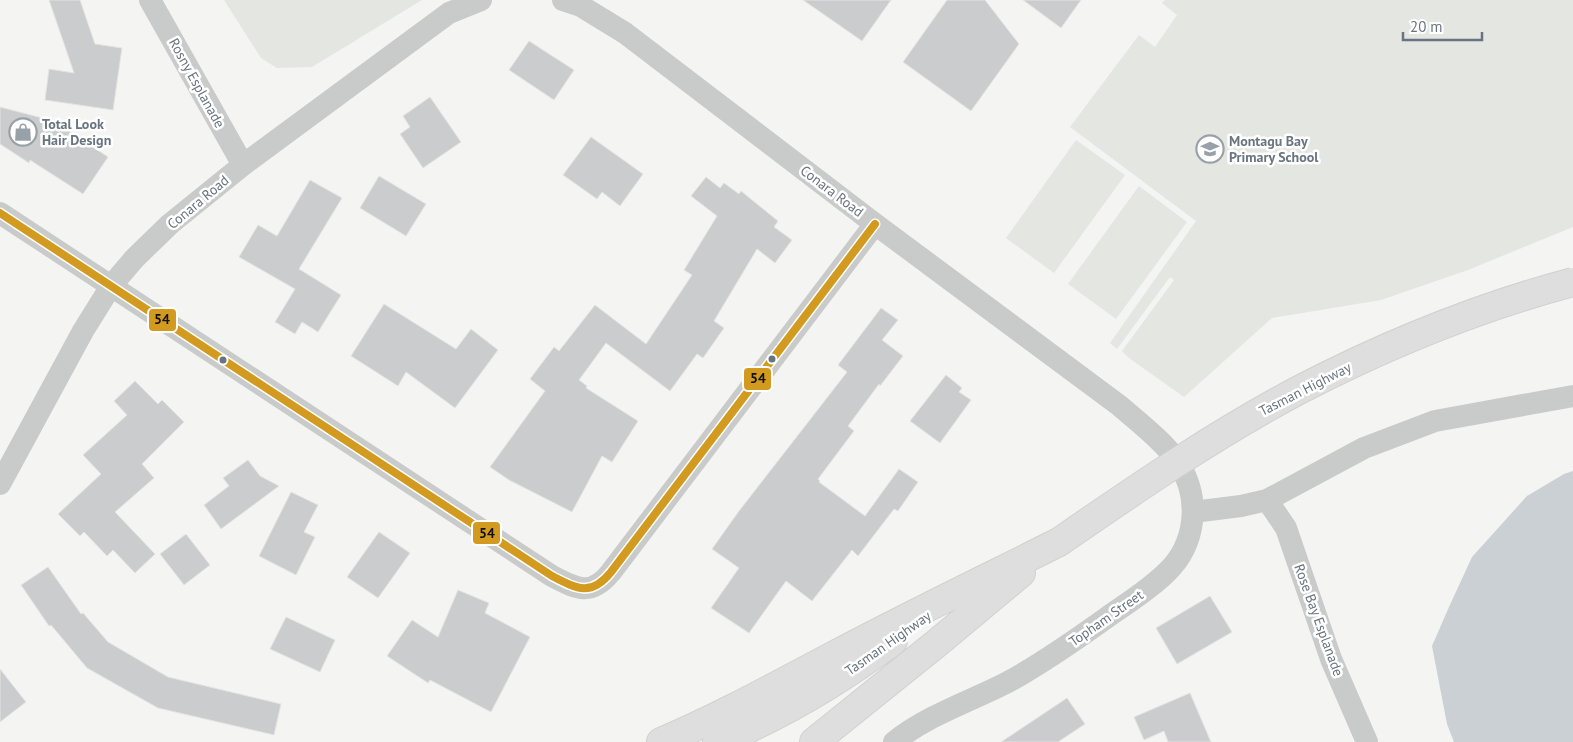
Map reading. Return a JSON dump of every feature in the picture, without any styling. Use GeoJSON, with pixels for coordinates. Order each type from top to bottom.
{"type":"FeatureCollection","features":[{"type":"Feature","properties":{"kind":"highway","name":"Tasman Highway"},"geometry":{"type":"LineString","coordinates":[[814,742],[1059,542],[1115,503],[1246,420],[1300,390],[1377,353],[1440,326],[1528,294],[1573,282]]}},
{"type":"Feature","properties":{"kind":"highway","name":"Tasman Highway"},"geometry":{"type":"LineString","coordinates":[[717,742],[753,728],[809,697],[884,648],[946,603],[1059,542]]}},
{"type":"Feature","properties":{"kind":"highway"},"geometry":{"type":"LineString","coordinates":[[660,742],[723,714],[831,657],[1059,542]]}},
{"type":"Feature","properties":{"kind":"street","name":"Rosny Esplanade"},"geometry":{"type":"LineString","coordinates":[[150,0],[243,166]]}},
{"type":"Feature","properties":{"kind":"street","name":"Conara Road"},"geometry":{"type":"LineString","coordinates":[[0,484],[83,331],[111,286],[134,260],[170,224],[243,166],[449,13],[480,0]]}},
{"type":"Feature","properties":{"kind":"street","name":"Conara Road"},"geometry":{"type":"LineString","coordinates":[[563,0],[581,6],[626,33],[875,224],[1120,406],[1143,426]]}},
{"type":"Feature","properties":{"kind":"street"},"geometry":{"type":"LineString","coordinates":[[0,213],[552,576],[572,586],[588,588],[600,584],[611,572],[875,224]]}},
{"type":"Feature","properties":{"kind":"street"},"geometry":{"type":"LineString","coordinates":[[1193,512],[1241,506],[1267,500],[1364,448],[1435,421],[1573,396]]}},
{"type":"Feature","properties":{"kind":"street","name":"Topham Street"},"geometry":{"type":"LineString","coordinates":[[894,742],[908,731],[931,718],[1011,680],[1055,652],[1147,590],[1179,559],[1192,526],[1192,499],[1188,480],[1179,463],[1143,426]]}},
{"type":"Feature","properties":{"kind":"street","name":"Rose Bay Esplanade"},"geometry":{"type":"LineString","coordinates":[[1267,500],[1286,528],[1331,659],[1367,742]]}},
{"type":"Feature","properties":{"kind":"shaded area"},"geometry":{"type":"Polygon","coordinates":[[[224,0],[422,0],[312,67],[277,68],[261,58],[224,0]]]}},
{"type":"Feature","properties":{"kind":"shaded area"},"geometry":{"type":"Polygon","coordinates":[[[1165,0],[1573,0],[1573,227],[1468,270],[1381,300],[1272,318],[1184,397],[1122,351],[1174,280],[1170,277],[1117,349],[1110,343],[1196,221],[1070,127],[1139,35],[1155,47],[1177,15],[1162,3],[1165,0]]]}},
{"type":"Feature","properties":{"kind":"shaded area"},"geometry":{"type":"Polygon","coordinates":[[[1076,140],[1125,175],[1054,273],[1006,238],[1076,140]]]}},
{"type":"Feature","properties":{"kind":"shaded area"},"geometry":{"type":"Polygon","coordinates":[[[1139,186],[1187,222],[1116,319],[1068,284],[1139,186]]]}},
{"type":"Feature","properties":{"kind":"shaded area"},"geometry":{"type":"Polygon","coordinates":[[[1573,471],[1573,742],[1454,742],[1447,724],[1432,646],[1449,607],[1472,557],[1527,496],[1564,474],[1573,471]]]}},
{"type":"Feature","properties":{"kind":"building"},"geometry":{"type":"Polygon","coordinates":[[[49,0],[80,0],[95,44],[122,48],[113,110],[45,100],[49,69],[74,73],[49,0]]]}},
{"type":"Feature","properties":{"kind":"building"},"geometry":{"type":"Polygon","coordinates":[[[803,0],[891,0],[862,41],[803,0]]]}},
{"type":"Feature","properties":{"kind":"building"},"geometry":{"type":"Polygon","coordinates":[[[947,0],[985,0],[1019,44],[971,111],[903,62],[947,0]]]}},
{"type":"Feature","properties":{"kind":"building"},"geometry":{"type":"Polygon","coordinates":[[[1023,0],[1081,0],[1061,28],[1023,0]]]}},
{"type":"Feature","properties":{"kind":"building"},"geometry":{"type":"Polygon","coordinates":[[[529,41],[574,70],[554,100],[509,70],[529,41]]]}},
{"type":"Feature","properties":{"kind":"building"},"geometry":{"type":"Polygon","coordinates":[[[430,97],[461,142],[423,168],[400,134],[410,127],[403,116],[430,97]]]}},
{"type":"Feature","properties":{"kind":"building"},"geometry":{"type":"Polygon","coordinates":[[[0,107],[54,121],[108,157],[83,194],[30,160],[29,163],[0,144],[0,107]]]}},
{"type":"Feature","properties":{"kind":"building"},"geometry":{"type":"Polygon","coordinates":[[[591,137],[643,174],[620,206],[602,192],[597,199],[563,175],[591,137]]]}},
{"type":"Feature","properties":{"kind":"building"},"geometry":{"type":"Polygon","coordinates":[[[379,176],[426,204],[406,236],[360,208],[379,176]]]}},
{"type":"Feature","properties":{"kind":"building"},"geometry":{"type":"Polygon","coordinates":[[[706,177],[720,188],[724,183],[739,194],[741,191],[778,221],[774,227],[792,240],[775,263],[757,249],[714,321],[724,328],[703,358],[697,354],[670,391],[606,343],[579,380],[587,386],[586,388],[638,421],[612,462],[602,456],[572,512],[509,480],[490,467],[545,391],[530,379],[554,347],[559,351],[595,305],[646,344],[692,275],[684,270],[717,216],[691,196],[706,177]]]}},
{"type":"Feature","properties":{"kind":"building"},"geometry":{"type":"Polygon","coordinates":[[[310,180],[342,198],[299,269],[341,295],[318,332],[302,322],[295,334],[275,322],[295,289],[239,257],[258,225],[277,236],[310,180]]]}},
{"type":"Feature","properties":{"kind":"building"},"geometry":{"type":"Polygon","coordinates":[[[384,304],[456,349],[471,329],[498,350],[455,408],[406,372],[398,386],[351,356],[384,304]]]}},
{"type":"Feature","properties":{"kind":"building"},"geometry":{"type":"Polygon","coordinates":[[[881,308],[898,320],[882,340],[903,356],[880,386],[879,384],[848,426],[854,431],[818,479],[819,482],[865,516],[899,469],[918,482],[898,511],[894,509],[858,556],[852,550],[812,601],[786,581],[749,633],[711,608],[739,568],[712,549],[739,511],[847,372],[838,365],[881,308]]]}},
{"type":"Feature","properties":{"kind":"building"},"geometry":{"type":"Polygon","coordinates":[[[946,375],[962,388],[959,392],[971,400],[940,443],[910,421],[946,375]]]}},
{"type":"Feature","properties":{"kind":"building"},"geometry":{"type":"Polygon","coordinates":[[[135,381],[158,404],[162,400],[184,422],[142,464],[154,478],[115,512],[155,554],[135,573],[113,550],[107,556],[84,532],[80,536],[58,514],[101,474],[83,455],[127,415],[114,401],[135,381]]]}},
{"type":"Feature","properties":{"kind":"building"},"geometry":{"type":"Polygon","coordinates":[[[248,460],[260,476],[279,486],[221,529],[204,505],[229,486],[223,478],[248,460]]]}},
{"type":"Feature","properties":{"kind":"building"},"geometry":{"type":"Polygon","coordinates":[[[291,492],[318,505],[304,532],[315,537],[296,575],[259,556],[291,492]]]}},
{"type":"Feature","properties":{"kind":"building"},"geometry":{"type":"Polygon","coordinates":[[[379,532],[410,553],[378,598],[347,577],[379,532]]]}},
{"type":"Feature","properties":{"kind":"building"},"geometry":{"type":"Polygon","coordinates":[[[186,534],[210,565],[184,585],[160,554],[186,534]]]}},
{"type":"Feature","properties":{"kind":"building"},"geometry":{"type":"Polygon","coordinates":[[[48,567],[81,614],[83,613],[108,642],[168,677],[281,704],[274,735],[158,708],[87,668],[51,625],[49,626],[21,585],[48,567]]]}},
{"type":"Feature","properties":{"kind":"building"},"geometry":{"type":"Polygon","coordinates":[[[458,590],[489,603],[485,613],[530,637],[491,712],[430,680],[428,683],[387,656],[412,620],[438,637],[458,590]]]}},
{"type":"Feature","properties":{"kind":"building"},"geometry":{"type":"Polygon","coordinates":[[[1210,596],[1232,632],[1177,664],[1156,628],[1210,596]]]}},
{"type":"Feature","properties":{"kind":"building"},"geometry":{"type":"Polygon","coordinates":[[[286,617],[335,640],[320,672],[270,649],[286,617]]]}},
{"type":"Feature","properties":{"kind":"building"},"geometry":{"type":"Polygon","coordinates":[[[0,669],[26,702],[0,722],[0,669]]]}},
{"type":"Feature","properties":{"kind":"building"},"geometry":{"type":"Polygon","coordinates":[[[1190,693],[1211,742],[1168,742],[1164,731],[1144,740],[1134,717],[1190,693]]]}},
{"type":"Feature","properties":{"kind":"building"},"geometry":{"type":"Polygon","coordinates":[[[1067,698],[1085,724],[1058,742],[1001,742],[1067,698]]]}},
{"type":"Feature","properties":{"kind":"transit line","name":"54"},"geometry":{"type":"LineString","coordinates":[[0,213],[552,576],[576,587],[583,588],[597,585],[611,572],[875,224]]}},
{"type":"Feature","properties":{"kind":"place","name":"Total Look Hair Design"},"geometry":{"type":"Point","coordinates":[23,132]}},
{"type":"Feature","properties":{"kind":"place","name":"Montagu Bay Primary School"},"geometry":{"type":"Point","coordinates":[1210,149]}}]}
